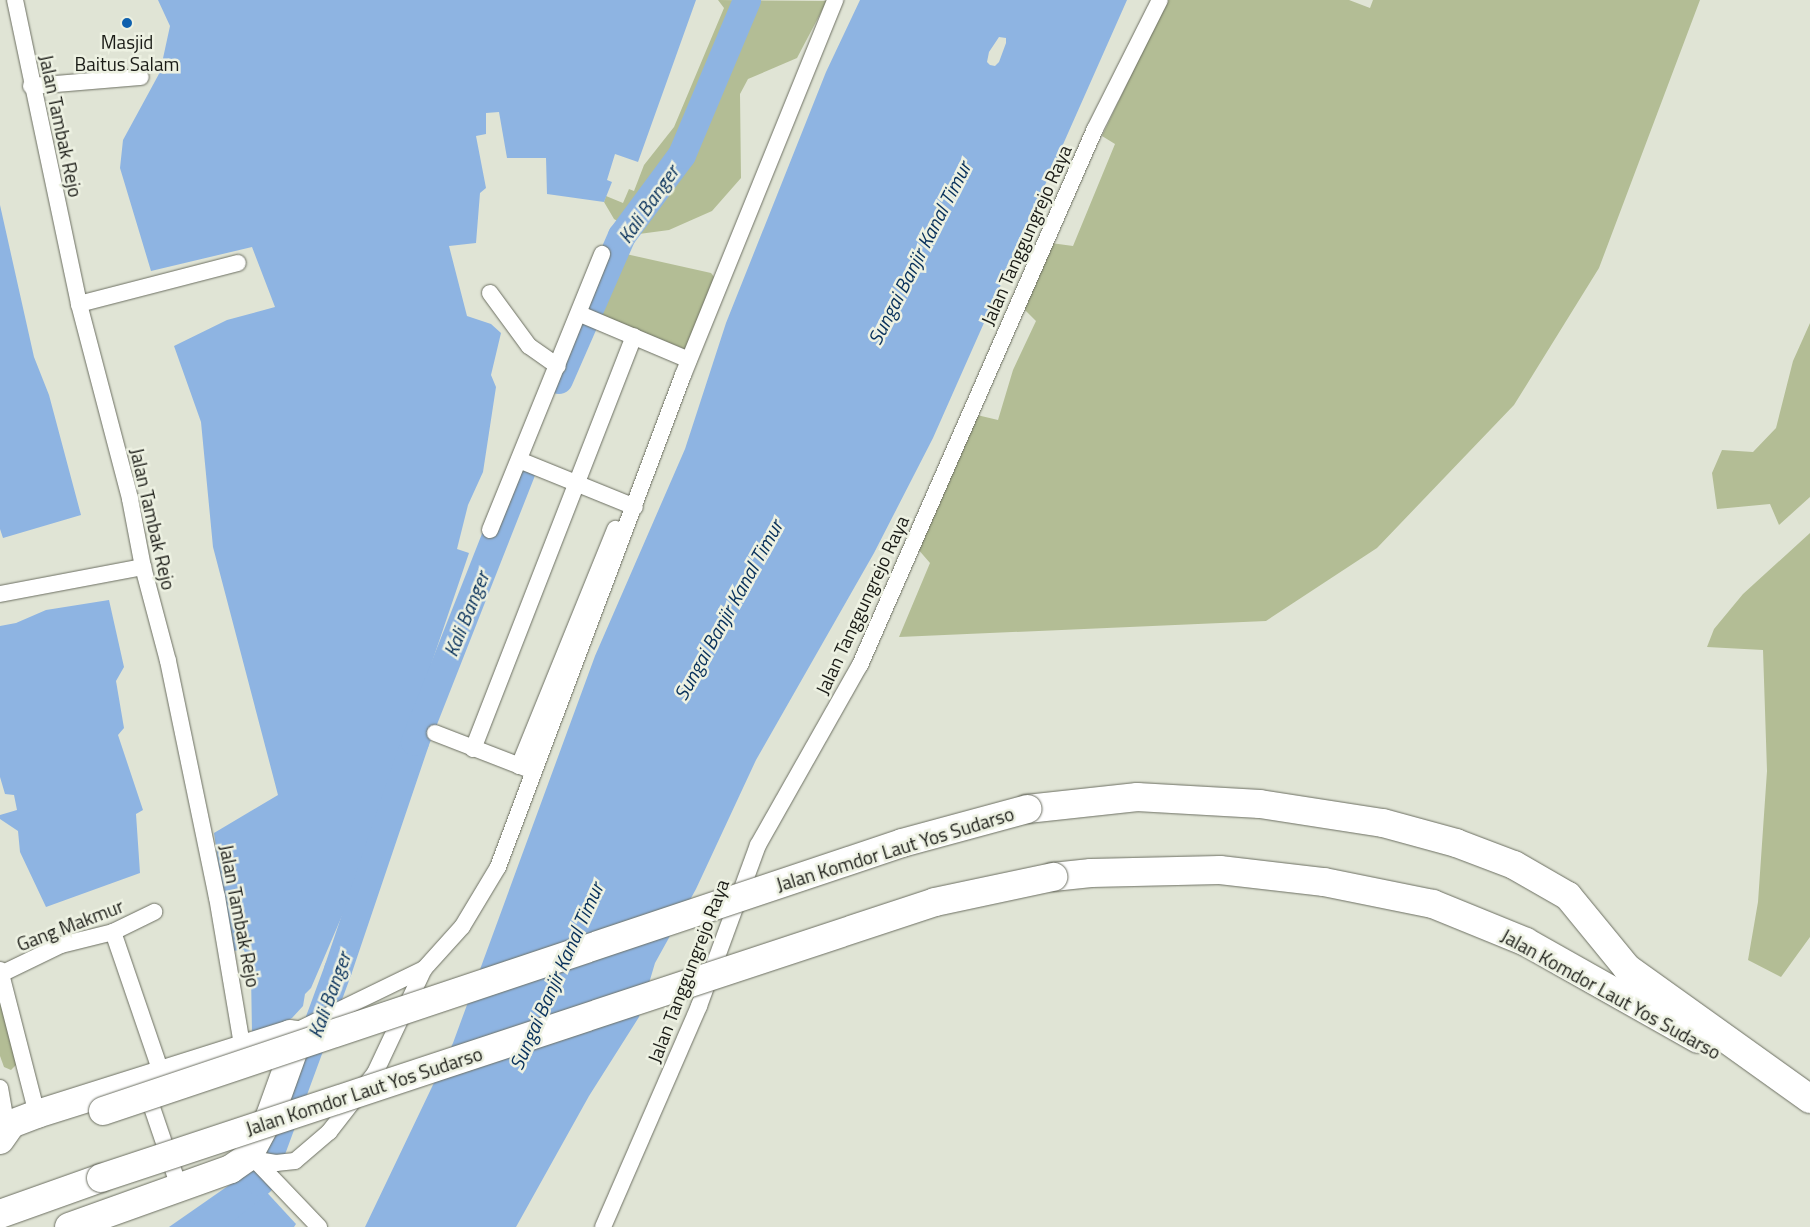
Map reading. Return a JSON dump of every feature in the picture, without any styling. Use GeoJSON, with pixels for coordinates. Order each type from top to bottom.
{"type":"FeatureCollection","features":[{"type":"Feature","properties":{"kind":"highway","name":"Jalan Komdor Laut Yos Sudarso"},"geometry":{"type":"LineString","coordinates":[[3,1128],[103,1111],[902,843],[1027,809],[1137,797],[1260,804],[1384,823],[1456,843],[1514,865],[1568,896],[1627,968],[1810,1099]]}},
{"type":"Feature","properties":{"kind":"highway","name":"Jalan Komdor Laut Yos Sudarso"},"geometry":{"type":"LineString","coordinates":[[0,1214],[101,1178],[935,902],[1053,877],[1090,873],[1220,870],[1324,882],[1433,904],[1535,946],[1677,1026],[1810,1112]]}},
{"type":"Feature","properties":{"kind":"highway"},"geometry":{"type":"LineString","coordinates":[[3,1128],[36,1110],[153,1078],[290,1034],[296,1035],[297,1041],[270,1116],[260,1161],[231,1169],[69,1227]]}},
{"type":"Feature","properties":{"kind":"street","name":"Jalan Tambak Rejo"},"geometry":{"type":"LineString","coordinates":[[15,0],[31,86],[79,304],[130,499],[143,567],[168,661],[217,897],[243,1050]]}},
{"type":"Feature","properties":{"kind":"street"},"geometry":{"type":"LineString","coordinates":[[260,1161],[295,1161],[310,1152],[375,1073],[424,969],[457,934],[498,867],[535,771],[685,358],[835,0]]}},
{"type":"Feature","properties":{"kind":"street","name":"Jalan Tanggungrejo Raya"},"geometry":{"type":"LineString","coordinates":[[603,1227],[699,1006],[758,845],[860,665],[1094,129],[1160,0]]}},
{"type":"Feature","properties":{"kind":"street"},"geometry":{"type":"LineString","coordinates":[[31,86],[94,78],[141,77]]}},
{"type":"Feature","properties":{"kind":"street"},"geometry":{"type":"LineString","coordinates":[[490,530],[580,314],[602,254]]}},
{"type":"Feature","properties":{"kind":"street"},"geometry":{"type":"LineString","coordinates":[[79,304],[238,263]]}},
{"type":"Feature","properties":{"kind":"street"},"geometry":{"type":"LineString","coordinates":[[490,293],[529,346],[558,366]]}},
{"type":"Feature","properties":{"kind":"street"},"geometry":{"type":"LineString","coordinates":[[580,314],[685,358]]}},
{"type":"Feature","properties":{"kind":"street"},"geometry":{"type":"LineString","coordinates":[[473,749],[634,336]]}},
{"type":"Feature","properties":{"kind":"street"},"geometry":{"type":"LineString","coordinates":[[519,460],[630,506]]}},
{"type":"Feature","properties":{"kind":"street"},"geometry":{"type":"LineString","coordinates":[[519,766],[630,506]]}},
{"type":"Feature","properties":{"kind":"street"},"geometry":{"type":"LineString","coordinates":[[0,594],[143,567]]}},
{"type":"Feature","properties":{"kind":"street"},"geometry":{"type":"LineString","coordinates":[[435,733],[535,771]]}},
{"type":"Feature","properties":{"kind":"street","name":"Gang Makmur"},"geometry":{"type":"LineString","coordinates":[[0,972],[61,945],[113,932],[154,912]]}},
{"type":"Feature","properties":{"kind":"street"},"geometry":{"type":"LineString","coordinates":[[113,932],[153,1078],[179,1187]]}},
{"type":"Feature","properties":{"kind":"street"},"geometry":{"type":"LineString","coordinates":[[290,1034],[424,969]]}},
{"type":"Feature","properties":{"kind":"street"},"geometry":{"type":"LineString","coordinates":[[0,972],[36,1110]]}},
{"type":"Feature","properties":{"kind":"street"},"geometry":{"type":"LineString","coordinates":[[0,1088],[3,1128]]}},
{"type":"Feature","properties":{"kind":"street"},"geometry":{"type":"LineString","coordinates":[[260,1161],[318,1224]]}},
{"type":"Feature","properties":{"kind":"green space"},"geometry":{"type":"Polygon","coordinates":[[[718,0],[827,1],[797,58],[748,79],[740,94],[741,178],[712,211],[669,230],[639,234],[614,219],[604,202],[606,196],[623,203],[629,189],[634,191],[644,165],[674,127],[724,8],[718,0]]]}},
{"type":"Feature","properties":{"kind":"green space"},"geometry":{"type":"Polygon","coordinates":[[[1167,0],[1349,0],[1370,8],[1373,0],[1700,0],[1599,268],[1514,405],[1377,548],[1266,621],[899,637],[930,563],[917,548],[977,415],[998,420],[1013,370],[1036,321],[1024,309],[1051,243],[1073,246],[1115,144],[1102,136],[1167,0]]]}},
{"type":"Feature","properties":{"kind":"green space"},"geometry":{"type":"Polygon","coordinates":[[[617,252],[711,273],[715,278],[687,350],[593,312],[617,252]]]}},
{"type":"Feature","properties":{"kind":"green space"},"geometry":{"type":"Polygon","coordinates":[[[1810,323],[1810,497],[1779,525],[1770,504],[1717,509],[1712,473],[1722,450],[1753,452],[1776,428],[1793,361],[1810,323]]]}},
{"type":"Feature","properties":{"kind":"green space"},"geometry":{"type":"Polygon","coordinates":[[[1810,533],[1810,937],[1781,977],[1748,960],[1758,902],[1767,771],[1763,650],[1707,647],[1714,629],[1743,594],[1810,533]]]}},
{"type":"Feature","properties":{"kind":"green space"},"geometry":{"type":"Polygon","coordinates":[[[0,991],[19,1062],[11,1070],[4,1067],[0,1056],[0,991]]]}},
{"type":"Feature","properties":{"kind":"water"},"geometry":{"type":"Polygon","coordinates":[[[158,0],[696,0],[638,162],[615,154],[607,180],[612,182],[604,202],[547,194],[546,158],[507,158],[499,112],[486,113],[486,134],[476,136],[486,188],[480,193],[476,243],[449,246],[467,316],[491,324],[501,333],[491,375],[496,387],[483,472],[468,505],[457,549],[469,553],[360,874],[311,988],[305,994],[303,1006],[292,1018],[266,1031],[252,1034],[251,973],[244,950],[231,951],[214,833],[278,795],[213,547],[201,422],[174,346],[227,320],[275,307],[252,247],[151,271],[120,168],[123,140],[160,72],[170,26],[158,0]]]}},
{"type":"Feature","properties":{"kind":"water","name":"Sungai Banjir Kanal Timur"},"geometry":{"type":"Polygon","coordinates":[[[860,0],[1127,0],[933,438],[874,553],[756,760],[696,889],[655,963],[639,1017],[589,1096],[516,1227],[365,1227],[453,1043],[595,656],[685,449],[726,323],[826,72],[860,0]],[[999,37],[989,52],[987,62],[990,65],[995,66],[999,62],[1006,38],[999,37]]]}},
{"type":"Feature","properties":{"kind":"water"},"geometry":{"type":"Polygon","coordinates":[[[0,205],[34,357],[49,395],[81,515],[3,538],[0,529],[0,205]]]}},
{"type":"Feature","properties":{"kind":"water"},"geometry":{"type":"Polygon","coordinates":[[[109,600],[124,667],[116,681],[124,728],[118,735],[143,810],[136,814],[140,873],[46,907],[20,852],[18,831],[0,819],[0,815],[17,810],[14,795],[5,794],[0,777],[0,626],[16,623],[46,610],[109,600]]]}},
{"type":"Feature","properties":{"kind":"water"},"geometry":{"type":"Polygon","coordinates":[[[248,1172],[296,1224],[294,1227],[169,1227],[248,1172]]]}},
{"type":"Feature","properties":{"kind":"waterway","name":"Kali Banger"},"geometry":{"type":"LineString","coordinates":[[559,380],[622,236],[682,155],[747,0]]}},
{"type":"Feature","properties":{"kind":"waterway","name":"Kali Banger"},"geometry":{"type":"LineString","coordinates":[[203,1227],[260,1182],[338,970],[415,742],[521,473]]}},
{"type":"Feature","properties":{"kind":"place","name":"Masjid Baitus Salam"},"geometry":{"type":"Point","coordinates":[127,23]}}]}
